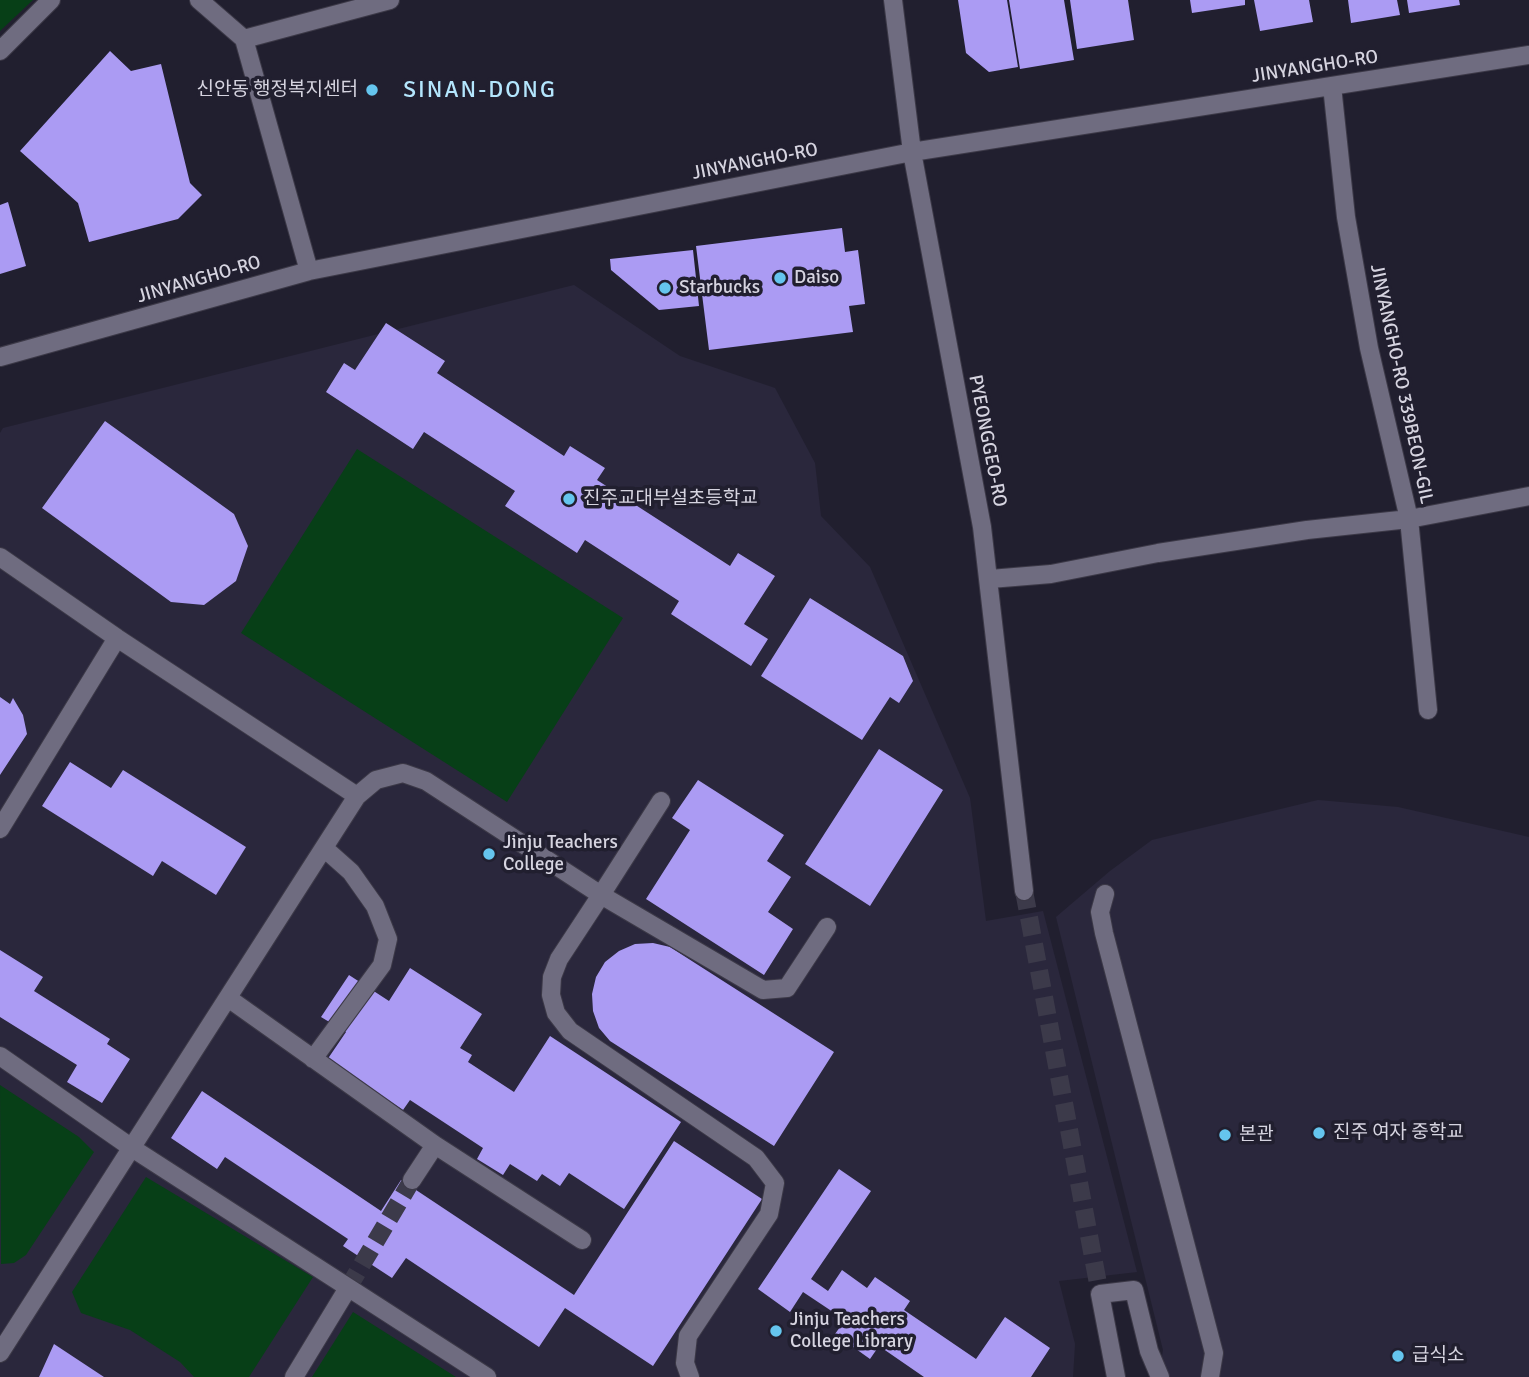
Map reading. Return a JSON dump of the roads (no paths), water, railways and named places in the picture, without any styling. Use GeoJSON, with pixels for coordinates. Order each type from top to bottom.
{"type":"FeatureCollection","features":[{"type":"Feature","properties":{"kind":"street"},"geometry":{"type":"LineString","coordinates":[[0,51],[51,0]]}},
{"type":"Feature","properties":{"kind":"street"},"geometry":{"type":"LineString","coordinates":[[199,0],[244,39],[309,271]]}},
{"type":"Feature","properties":{"kind":"street"},"geometry":{"type":"LineString","coordinates":[[244,39],[390,0]]}},
{"type":"Feature","properties":{"kind":"street","name":"PYEONGGEO-RO"},"geometry":{"type":"LineString","coordinates":[[893,0],[912,152],[990,579],[1024,891]]}},
{"type":"Feature","properties":{"kind":"street","name":"JINYANGHO-RO"},"geometry":{"type":"LineString","coordinates":[[0,357],[309,271],[912,152],[1529,55]]}},
{"type":"Feature","properties":{"kind":"street","name":"JINYANGHO-RO 339BEON-GIL"},"geometry":{"type":"LineString","coordinates":[[990,579],[1051,574],[1158,553],[1307,530],[1409,519],[1370,348],[1346,217],[1332,86]]}},
{"type":"Feature","properties":{"kind":"street"},"geometry":{"type":"LineString","coordinates":[[1428,710],[1409,519],[1529,496]]}},
{"type":"Feature","properties":{"kind":"street"},"geometry":{"type":"LineString","coordinates":[[0,557],[117,638],[357,796]]}},
{"type":"Feature","properties":{"kind":"street"},"geometry":{"type":"LineString","coordinates":[[0,829],[117,638]]}},
{"type":"Feature","properties":{"kind":"street"},"geometry":{"type":"LineString","coordinates":[[0,1353],[357,796],[376,780],[403,773],[426,781],[601,895],[764,990],[787,988],[827,927]]}},
{"type":"Feature","properties":{"kind":"street"},"geometry":{"type":"LineString","coordinates":[[662,801],[559,960],[552,977],[551,995],[556,1013],[570,1031],[756,1158],[775,1183],[769,1214],[688,1336],[685,1363],[690,1377]]}},
{"type":"Feature","properties":{"kind":"street"},"geometry":{"type":"LineString","coordinates":[[313,1059],[382,965],[388,939],[375,906],[357,880],[324,848]]}},
{"type":"Feature","properties":{"kind":"street"},"geometry":{"type":"LineString","coordinates":[[1105,894],[1100,912],[1104,933],[1214,1353],[1210,1377]]}},
{"type":"Feature","properties":{"kind":"street"},"geometry":{"type":"LineString","coordinates":[[228,998],[435,1146],[582,1240]]}},
{"type":"Feature","properties":{"kind":"street"},"geometry":{"type":"LineString","coordinates":[[0,1056],[132,1148],[487,1377]]}},
{"type":"Feature","properties":{"kind":"street"},"geometry":{"type":"LineString","coordinates":[[412,1180],[435,1146]]}},
{"type":"Feature","properties":{"kind":"street"},"geometry":{"type":"LineString","coordinates":[[294,1377],[348,1288]]}},
{"type":"Feature","properties":{"kind":"street"},"geometry":{"type":"LineString","coordinates":[[1116,1377],[1100,1294],[1134,1290],[1149,1351],[1160,1377]]}},
{"type":"Feature","properties":{"kind":"tunnel"},"geometry":{"type":"LineString","coordinates":[[1024,891],[1100,1294]]}},
{"type":"Feature","properties":{"kind":"tunnel"},"geometry":{"type":"LineString","coordinates":[[348,1288],[412,1180]]}},
{"type":"Feature","properties":{"kind":"place","name":"신안동 행정복지센터"},"geometry":{"type":"Point","coordinates":[372,90]}},
{"type":"Feature","properties":{"kind":"place","name":"Daiso"},"geometry":{"type":"Point","coordinates":[780,278]}},
{"type":"Feature","properties":{"kind":"place","name":"Starbucks"},"geometry":{"type":"Point","coordinates":[665,288]}},
{"type":"Feature","properties":{"kind":"place","name":"진주교대부설초등학교"},"geometry":{"type":"Point","coordinates":[569,499]}},
{"type":"Feature","properties":{"kind":"place","name":"Jinju Teachers College"},"geometry":{"type":"Point","coordinates":[489,854]}},
{"type":"Feature","properties":{"kind":"place","name":"진주 여자 중학교"},"geometry":{"type":"Point","coordinates":[1319,1133]}},
{"type":"Feature","properties":{"kind":"place","name":"본관"},"geometry":{"type":"Point","coordinates":[1225,1135]}},
{"type":"Feature","properties":{"kind":"place","name":"Jinju Teachers College Library"},"geometry":{"type":"Point","coordinates":[776,1331]}},
{"type":"Feature","properties":{"kind":"place","name":"급식소"},"geometry":{"type":"Point","coordinates":[1398,1356]}},
{"type":"Feature","properties":{"kind":"district","name":"SINAN-DONG"},"geometry":{"type":"Point","coordinates":[480,91]}}]}
